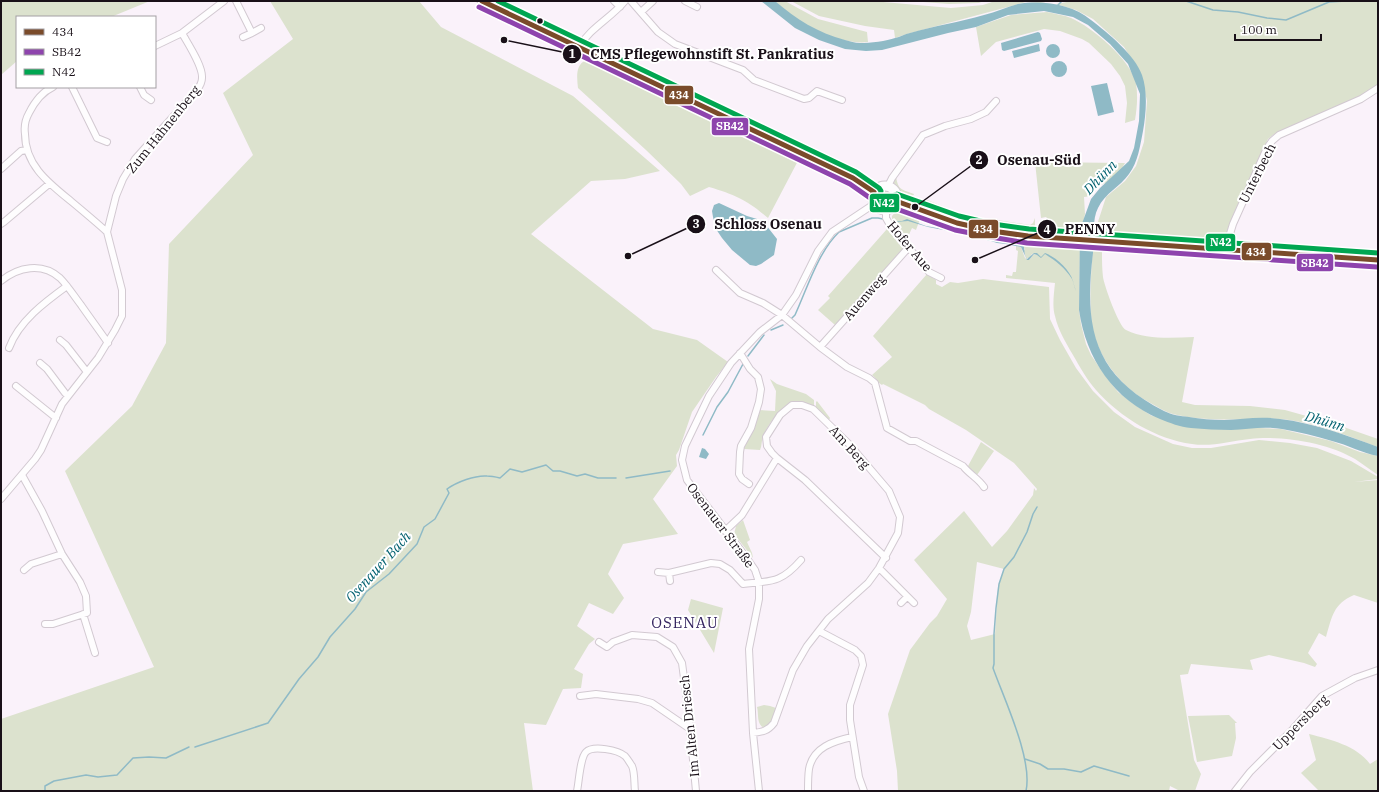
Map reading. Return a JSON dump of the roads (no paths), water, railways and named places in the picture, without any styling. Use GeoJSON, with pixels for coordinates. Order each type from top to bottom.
{"type":"FeatureCollection","features":[{"type":"Feature","properties":{"kind":"main road"},"geometry":{"type":"LineString","coordinates":[[482,1],[854,178],[874,192]]}},
{"type":"Feature","properties":{"kind":"main road"},"geometry":{"type":"LineString","coordinates":[[888,186],[895,192],[896,201],[894,207],[886,210],[879,209],[874,204],[874,192],[880,187],[888,186]]}},
{"type":"Feature","properties":{"kind":"main road"},"geometry":{"type":"LineString","coordinates":[[896,201],[957,223],[984,229],[1027,235],[1074,240],[1100,240],[1378,260]]}},
{"type":"Feature","properties":{"kind":"street"},"geometry":{"type":"LineString","coordinates":[[156,46],[182,33],[224,1]]}},
{"type":"Feature","properties":{"kind":"street"},"geometry":{"type":"LineString","coordinates":[[236,1],[252,33]]}},
{"type":"Feature","properties":{"kind":"street"},"geometry":{"type":"LineString","coordinates":[[614,1],[620,7]]}},
{"type":"Feature","properties":{"kind":"street"},"geometry":{"type":"LineString","coordinates":[[578,47],[585,38],[615,12],[624,1]]}},
{"type":"Feature","properties":{"kind":"street"},"geometry":{"type":"LineString","coordinates":[[631,1],[658,32],[675,44],[743,70],[754,80],[804,99],[809,98],[817,91],[842,100]]}},
{"type":"Feature","properties":{"kind":"street"},"geometry":{"type":"LineString","coordinates":[[640,12],[653,1]]}},
{"type":"Feature","properties":{"kind":"street"},"geometry":{"type":"LineString","coordinates":[[685,1],[697,7]]}},
{"type":"Feature","properties":{"kind":"street"},"geometry":{"type":"LineString","coordinates":[[243,37],[261,28]]}},
{"type":"Feature","properties":{"kind":"street","name":"Zum Hahnenberg"},"geometry":{"type":"LineString","coordinates":[[1,497],[38,455],[68,396],[98,358],[108,343],[122,316],[122,290],[108,232],[116,196],[129,168],[135,159],[198,90],[201,84],[203,76],[200,67],[182,33]]}},
{"type":"Feature","properties":{"kind":"street"},"geometry":{"type":"LineString","coordinates":[[52,88],[42,95],[34,104],[27,117],[24,129],[25,141],[32,163],[49,184],[108,232]]}},
{"type":"Feature","properties":{"kind":"street"},"geometry":{"type":"LineString","coordinates":[[72,88],[97,138],[107,142]]}},
{"type":"Feature","properties":{"kind":"street"},"geometry":{"type":"LineString","coordinates":[[140,88],[144,95],[151,100]]}},
{"type":"Feature","properties":{"kind":"street","name":"Unterbech"},"geometry":{"type":"LineString","coordinates":[[1230,250],[1229,237],[1232,224],[1267,148],[1272,141],[1279,135],[1361,99],[1378,88]]}},
{"type":"Feature","properties":{"kind":"street"},"geometry":{"type":"LineString","coordinates":[[888,186],[895,173],[923,135],[945,126],[971,119],[986,112],[996,102]]}},
{"type":"Feature","properties":{"kind":"street"},"geometry":{"type":"LineString","coordinates":[[1,169],[21,151],[27,150]]}},
{"type":"Feature","properties":{"kind":"street"},"geometry":{"type":"LineString","coordinates":[[1,224],[49,184]]}},
{"type":"Feature","properties":{"kind":"street","name":"Osenauer Straße"},"geometry":{"type":"LineString","coordinates":[[759,791],[753,733],[748,649],[759,599],[759,582],[755,570],[746,557],[687,480],[682,460],[685,446],[709,396],[731,363],[760,332],[782,315],[796,295],[818,251],[832,232],[874,204]]}},
{"type":"Feature","properties":{"kind":"street","name":"Hofer Aue"},"geometry":{"type":"LineString","coordinates":[[886,210],[886,218],[890,225],[929,272],[941,278]]}},
{"type":"Feature","properties":{"kind":"street","name":"Auenweg"},"geometry":{"type":"LineString","coordinates":[[820,347],[909,247]]}},
{"type":"Feature","properties":{"kind":"street"},"geometry":{"type":"LineString","coordinates":[[1,281],[14,272],[33,268],[45,270],[59,277],[108,343]]}},
{"type":"Feature","properties":{"kind":"street"},"geometry":{"type":"LineString","coordinates":[[716,270],[740,293],[763,303],[782,315],[820,347],[847,367],[869,378],[874,383],[887,428],[910,441],[916,441],[963,466],[984,486]]}},
{"type":"Feature","properties":{"kind":"street"},"geometry":{"type":"LineString","coordinates":[[9,348],[13,337],[37,310],[67,286]]}},
{"type":"Feature","properties":{"kind":"street"},"geometry":{"type":"LineString","coordinates":[[60,340],[66,345],[87,372]]}},
{"type":"Feature","properties":{"kind":"street"},"geometry":{"type":"LineString","coordinates":[[740,353],[750,369],[758,377],[760,389],[759,402],[751,428],[741,446],[739,474],[742,479],[749,484]]}},
{"type":"Feature","properties":{"kind":"street"},"geometry":{"type":"LineString","coordinates":[[40,363],[47,369],[64,393],[68,396]]}},
{"type":"Feature","properties":{"kind":"street"},"geometry":{"type":"LineString","coordinates":[[16,386],[56,418]]}},
{"type":"Feature","properties":{"kind":"street","name":"Am Berg"},"geometry":{"type":"LineString","coordinates":[[753,733],[763,732],[770,729],[774,723],[794,670],[807,646],[828,619],[868,583],[879,568],[886,558],[898,533],[900,517],[889,491],[849,444],[813,409],[802,405],[792,405],[780,415],[766,437],[766,446],[777,458]]}},
{"type":"Feature","properties":{"kind":"street"},"geometry":{"type":"LineString","coordinates":[[725,531],[742,515],[777,458],[805,480],[886,558]]}},
{"type":"Feature","properties":{"kind":"street"},"geometry":{"type":"LineString","coordinates":[[22,474],[62,554],[80,582],[86,596],[87,613],[52,624],[45,624]]}},
{"type":"Feature","properties":{"kind":"street"},"geometry":{"type":"LineString","coordinates":[[731,474],[739,474]]}},
{"type":"Feature","properties":{"kind":"street"},"geometry":{"type":"LineString","coordinates":[[24,570],[31,564],[62,554]]}},
{"type":"Feature","properties":{"kind":"street"},"geometry":{"type":"LineString","coordinates":[[658,572],[669,573],[711,563],[720,564],[730,570],[743,584],[781,578],[791,571],[801,560]]}},
{"type":"Feature","properties":{"kind":"street"},"geometry":{"type":"LineString","coordinates":[[879,568],[914,603]]}},
{"type":"Feature","properties":{"kind":"street"},"geometry":{"type":"LineString","coordinates":[[669,573],[670,581]]}},
{"type":"Feature","properties":{"kind":"street"},"geometry":{"type":"LineString","coordinates":[[901,603],[907,597]]}},
{"type":"Feature","properties":{"kind":"street"},"geometry":{"type":"LineString","coordinates":[[83,614],[95,653]]}},
{"type":"Feature","properties":{"kind":"street"},"geometry":{"type":"LineString","coordinates":[[819,631],[855,650],[861,656],[863,665],[850,705],[850,720],[859,777],[864,791]]}},
{"type":"Feature","properties":{"kind":"street","name":"Im Alten Driesch"},"geometry":{"type":"LineString","coordinates":[[600,642],[607,646],[613,642],[632,635],[657,637],[673,647],[682,663],[696,791]]}},
{"type":"Feature","properties":{"kind":"street","name":"Uppersberg"},"geometry":{"type":"LineString","coordinates":[[1235,791],[1250,772],[1293,729],[1322,696],[1355,678],[1378,670]]}},
{"type":"Feature","properties":{"kind":"street"},"geometry":{"type":"LineString","coordinates":[[580,696],[596,694],[638,699],[652,703],[690,729]]}},
{"type":"Feature","properties":{"kind":"street"},"geometry":{"type":"LineString","coordinates":[[808,791],[809,767],[822,748],[833,741],[852,736]]}},
{"type":"Feature","properties":{"kind":"street"},"geometry":{"type":"LineString","coordinates":[[578,791],[583,757],[587,751],[605,748],[624,756],[629,761],[632,767],[635,791]]}},
{"type":"Feature","properties":{"kind":"water"},"geometry":{"type":"Polygon","coordinates":[[[761,1],[775,1],[791,14],[817,29],[835,37],[858,43],[897,38],[908,33],[966,20],[1018,4],[1027,3],[1056,4],[1075,10],[1091,20],[1113,38],[1133,60],[1142,75],[1146,96],[1143,131],[1135,164],[1125,179],[1101,203],[1095,218],[1090,304],[1098,346],[1108,365],[1122,382],[1140,397],[1164,411],[1182,416],[1211,420],[1266,418],[1305,423],[1318,426],[1378,447],[1378,456],[1320,437],[1276,428],[1221,430],[1179,426],[1144,411],[1129,401],[1105,376],[1088,345],[1079,310],[1080,229],[1091,199],[1100,188],[1129,161],[1134,148],[1139,121],[1140,94],[1128,64],[1110,44],[1088,25],[1073,17],[1044,11],[1008,15],[976,27],[882,50],[866,51],[845,49],[819,40],[795,28],[761,1]]]}},
{"type":"Feature","properties":{"kind":"water"},"geometry":{"type":"Polygon","coordinates":[[[1038,32],[1040,33],[1042,39],[1041,41],[1004,51],[1002,50],[1001,43],[1038,32]]]}},
{"type":"Feature","properties":{"kind":"water"},"geometry":{"type":"Polygon","coordinates":[[[1039,44],[1040,51],[1014,58],[1012,51],[1039,44]]]}},
{"type":"Feature","properties":{"kind":"water"},"geometry":{"type":"Polygon","coordinates":[[[1053,44],[1058,46],[1060,51],[1058,56],[1053,58],[1048,56],[1046,51],[1048,46],[1053,44]]]}},
{"type":"Feature","properties":{"kind":"water"},"geometry":{"type":"Polygon","coordinates":[[[1059,61],[1066,66],[1067,69],[1062,76],[1059,77],[1052,72],[1051,69],[1056,62],[1059,61]]]}},
{"type":"Feature","properties":{"kind":"water"},"geometry":{"type":"Polygon","coordinates":[[[1107,83],[1114,112],[1098,116],[1091,86],[1107,83]]]}},
{"type":"Feature","properties":{"kind":"water"},"geometry":{"type":"Polygon","coordinates":[[[719,203],[757,219],[766,225],[777,239],[774,255],[756,266],[750,265],[732,250],[716,229],[712,211],[714,205],[719,203]]]}},
{"type":"Feature","properties":{"kind":"water"},"geometry":{"type":"Polygon","coordinates":[[[907,219],[926,226],[954,231],[960,234],[928,227],[908,221],[895,222],[894,221],[902,221],[907,219]]]}},
{"type":"Feature","properties":{"kind":"water"},"geometry":{"type":"Polygon","coordinates":[[[960,234],[992,239],[997,242],[1013,244],[1022,243],[1027,259],[1034,253],[1037,253],[1041,257],[1045,253],[1062,264],[1071,278],[1057,262],[1045,254],[1041,258],[1034,254],[1029,260],[1027,260],[1021,247],[997,243],[960,234]]]}},
{"type":"Feature","properties":{"kind":"water"},"geometry":{"type":"Polygon","coordinates":[[[702,448],[709,454],[706,459],[699,457],[702,448]]]}},
{"type":"Feature","properties":{"kind":"waterway"},"geometry":{"type":"LineString","coordinates":[[1058,5],[1062,1]]}},
{"type":"Feature","properties":{"kind":"waterway"},"geometry":{"type":"LineString","coordinates":[[1186,1],[1213,10],[1238,12],[1286,20],[1329,2],[1346,1]]}},
{"type":"Feature","properties":{"kind":"waterway","name":"Osenauer Bach"},"geometry":{"type":"LineString","coordinates":[[791,319],[795,315],[819,260],[839,232],[872,218],[883,219]]}},
{"type":"Feature","properties":{"kind":"waterway","name":"Osenauer Bach"},"geometry":{"type":"LineString","coordinates":[[771,330],[783,325]]}},
{"type":"Feature","properties":{"kind":"waterway","name":"Osenauer Bach"},"geometry":{"type":"LineString","coordinates":[[748,356],[764,335]]}},
{"type":"Feature","properties":{"kind":"waterway","name":"Osenauer Bach"},"geometry":{"type":"LineString","coordinates":[[703,435],[717,407],[728,392],[743,364]]}},
{"type":"Feature","properties":{"kind":"waterway","name":"Osenauer Bach"},"geometry":{"type":"LineString","coordinates":[[195,747],[268,723],[299,679],[318,657],[330,637],[355,609],[366,592],[389,574],[417,544],[424,527],[435,519],[449,493],[447,489],[472,478],[482,476],[500,478],[510,469],[522,472],[546,465],[553,471],[560,471],[577,476],[585,474],[598,478],[616,478]]}},
{"type":"Feature","properties":{"kind":"waterway","name":"Osenauer Bach"},"geometry":{"type":"LineString","coordinates":[[626,478],[670,471]]}},
{"type":"Feature","properties":{"kind":"waterway"},"geometry":{"type":"LineString","coordinates":[[1026,791],[1027,778],[1022,746],[993,668],[994,634],[999,584],[1004,569],[1014,557],[1027,532],[1037,507]]}},
{"type":"Feature","properties":{"kind":"waterway","name":"Osenauer Bach"},"geometry":{"type":"LineString","coordinates":[[45,791],[45,786],[54,781],[86,775],[98,777],[117,775],[133,758],[166,758],[189,747]]}},
{"type":"Feature","properties":{"kind":"waterway"},"geometry":{"type":"LineString","coordinates":[[1025,759],[1040,764],[1048,769],[1064,769],[1081,772],[1094,766],[1129,776]]}},
{"type":"Feature","properties":{"kind":"place","name":"CMS Pflegewohnstift St. Pankratius"},"geometry":{"type":"Point","coordinates":[504,40]}},
{"type":"Feature","properties":{"kind":"place","name":"Osenau-Süd"},"geometry":{"type":"Point","coordinates":[915,207]}},
{"type":"Feature","properties":{"kind":"place","name":"Schloss Osenau"},"geometry":{"type":"Point","coordinates":[628,256]}},
{"type":"Feature","properties":{"kind":"place","name":"PENNY"},"geometry":{"type":"Point","coordinates":[975,260]}},
{"type":"Feature","properties":{"kind":"district","name":"OSENAU"},"geometry":{"type":"Point","coordinates":[685,623]}},
{"type":"Feature","properties":{"kind":"water label","name":"Dhünn"},"geometry":{"type":"Point","coordinates":[1100,177]}},
{"type":"Feature","properties":{"kind":"water label","name":"Dhünn"},"geometry":{"type":"Point","coordinates":[1325,421]}}]}
